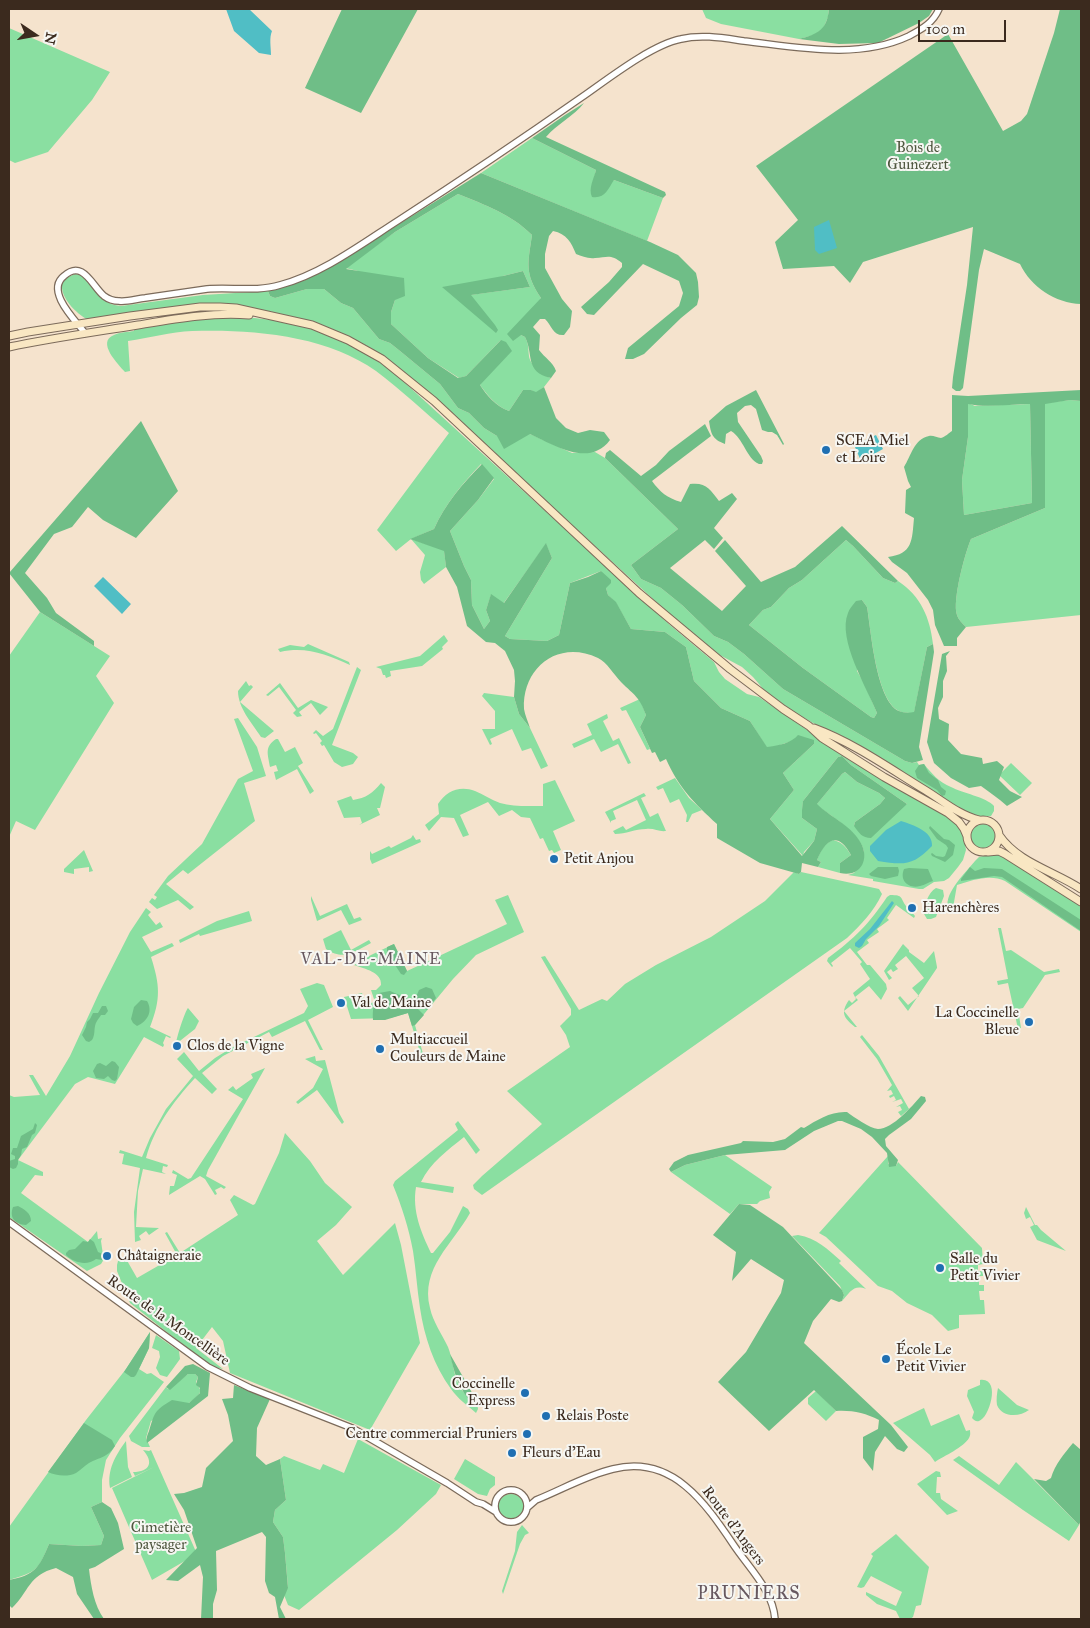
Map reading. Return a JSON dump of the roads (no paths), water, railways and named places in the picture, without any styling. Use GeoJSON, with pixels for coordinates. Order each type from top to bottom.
{"type":"FeatureCollection","features":[{"type":"Feature","properties":{"kind":"main road"},"geometry":{"type":"LineString","coordinates":[[9,336],[78,324],[200,307],[236,308],[272,316],[312,325],[348,340],[382,359],[434,401],[639,593],[730,669],[809,726],[822,738],[884,777],[948,813],[959,822],[964,829],[969,845],[975,850],[982,852],[999,851],[1081,902]]}},
{"type":"Feature","properties":{"kind":"main road"},"geometry":{"type":"LineString","coordinates":[[9,347],[85,333],[217,314],[272,316]]}},
{"type":"Feature","properties":{"kind":"main road"},"geometry":{"type":"LineString","coordinates":[[809,726],[854,746],[968,817],[993,823],[999,835],[997,845],[988,852]]}},
{"type":"Feature","properties":{"kind":"main road"},"geometry":{"type":"LineString","coordinates":[[967,836],[970,826],[979,820]]}},
{"type":"Feature","properties":{"kind":"main road"},"geometry":{"type":"LineString","coordinates":[[999,835],[1014,851],[1045,871],[1081,889]]}},
{"type":"Feature","properties":{"kind":"street"},"geometry":{"type":"LineString","coordinates":[[85,333],[57,293],[60,280],[70,272],[80,271],[87,275],[105,297],[122,301],[208,289],[277,286],[340,258],[485,164],[616,74],[669,42],[684,38],[717,38],[834,50],[858,49],[882,46],[923,29],[935,18],[939,9]]}},
{"type":"Feature","properties":{"kind":"street","name":"Route de la Moncellière"},"geometry":{"type":"LineString","coordinates":[[9,1222],[208,1367],[250,1388],[352,1428],[496,1512]]}},
{"type":"Feature","properties":{"kind":"street","name":"Route d'Angers"},"geometry":{"type":"LineString","coordinates":[[528,1507],[536,1500],[614,1468],[639,1466],[665,1472],[689,1488],[702,1501],[764,1588],[773,1608],[775,1619]]}},
{"type":"Feature","properties":{"kind":"street"},"geometry":{"type":"LineString","coordinates":[[483,1504],[490,1503],[508,1490],[519,1492],[525,1498],[528,1507],[523,1518],[506,1522],[500,1518],[495,1506],[497,1499]]}},
{"type":"Feature","properties":{"kind":"street"},"geometry":{"type":"LineString","coordinates":[[525,1498],[536,1500]]}},
{"type":"Feature","properties":{"kind":"water"},"geometry":{"type":"Polygon","coordinates":[[[226,9],[249,9],[272,31],[270,40],[271,55],[259,53],[234,31],[226,9]]]}},
{"type":"Feature","properties":{"kind":"water"},"geometry":{"type":"Polygon","coordinates":[[[829,220],[837,248],[819,254],[815,250],[814,227],[829,220]]]}},
{"type":"Feature","properties":{"kind":"water"},"geometry":{"type":"Polygon","coordinates":[[[876,435],[883,449],[861,461],[855,447],[876,435]]]}},
{"type":"Feature","properties":{"kind":"water"},"geometry":{"type":"Polygon","coordinates":[[[103,577],[131,604],[122,614],[94,586],[103,577]]]}},
{"type":"Feature","properties":{"kind":"water"},"geometry":{"type":"Polygon","coordinates":[[[901,821],[926,833],[932,846],[913,861],[895,863],[878,861],[870,851],[870,846],[886,830],[901,821]]]}},
{"type":"Feature","properties":{"kind":"water"},"geometry":{"type":"Polygon","coordinates":[[[892,901],[894,903],[879,926],[862,946],[859,948],[855,946],[855,943],[870,929],[892,901]]]}},
{"type":"Feature","properties":{"kind":"place","name":"SCEA Miel et Loire"},"geometry":{"type":"Point","coordinates":[826,450]}},
{"type":"Feature","properties":{"kind":"place","name":"Petit Anjou"},"geometry":{"type":"Point","coordinates":[554,859]}},
{"type":"Feature","properties":{"kind":"place","name":"Harenchères"},"geometry":{"type":"Point","coordinates":[912,908]}},
{"type":"Feature","properties":{"kind":"place","name":"Val de Maine"},"geometry":{"type":"Point","coordinates":[341,1003]}},
{"type":"Feature","properties":{"kind":"place","name":"La Coccinelle Bleue"},"geometry":{"type":"Point","coordinates":[1029,1022]}},
{"type":"Feature","properties":{"kind":"place","name":"Clos de la Vigne"},"geometry":{"type":"Point","coordinates":[177,1046]}},
{"type":"Feature","properties":{"kind":"place","name":"Multiaccueil Couleurs de Maine"},"geometry":{"type":"Point","coordinates":[380,1049]}},
{"type":"Feature","properties":{"kind":"place","name":"Châtaigneraie"},"geometry":{"type":"Point","coordinates":[107,1256]}},
{"type":"Feature","properties":{"kind":"place","name":"Salle du Petit Vivier"},"geometry":{"type":"Point","coordinates":[940,1268]}},
{"type":"Feature","properties":{"kind":"place","name":"École Le Petit Vivier"},"geometry":{"type":"Point","coordinates":[886,1359]}},
{"type":"Feature","properties":{"kind":"place","name":"Coccinelle Express"},"geometry":{"type":"Point","coordinates":[525,1393]}},
{"type":"Feature","properties":{"kind":"place","name":"Relais Poste"},"geometry":{"type":"Point","coordinates":[546,1416]}},
{"type":"Feature","properties":{"kind":"place","name":"Centre commercial Pruniers"},"geometry":{"type":"Point","coordinates":[527,1434]}},
{"type":"Feature","properties":{"kind":"place","name":"Fleurs d'Eau"},"geometry":{"type":"Point","coordinates":[512,1453]}},
{"type":"Feature","properties":{"kind":"district","name":"VAL-DE-MAINE"},"geometry":{"type":"Point","coordinates":[371,960]}},
{"type":"Feature","properties":{"kind":"district","name":"PRUNIERS"},"geometry":{"type":"Point","coordinates":[749,1595]}},
{"type":"Feature","properties":{"kind":"park label","name":"Bois de Guinezert"},"geometry":{"type":"Point","coordinates":[918,156]}},
{"type":"Feature","properties":{"kind":"park label","name":"Cimetière paysager"},"geometry":{"type":"Point","coordinates":[161,1536]}}]}
